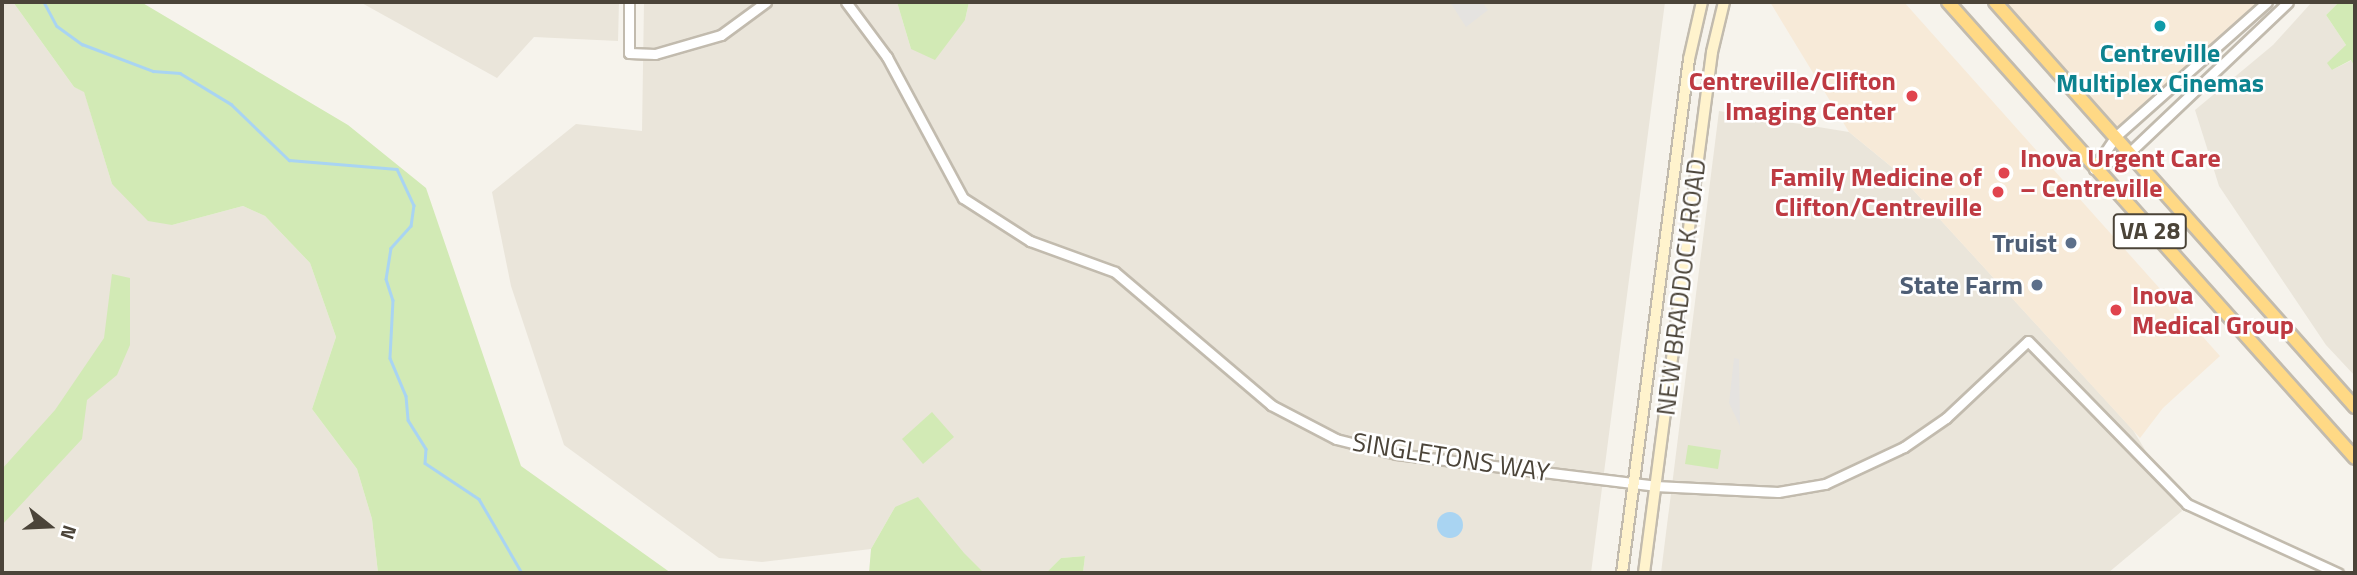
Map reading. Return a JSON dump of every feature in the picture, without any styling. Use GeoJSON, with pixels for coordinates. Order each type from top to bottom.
{"type":"FeatureCollection","features":[{"type":"Feature","properties":{"kind":"highway","name":"VA 28"},"geometry":{"type":"LineString","coordinates":[[1948,2],[2094,169],[2355,458]]}},
{"type":"Feature","properties":{"kind":"highway","name":"VA 28"},"geometry":{"type":"LineString","coordinates":[[1995,2],[2355,407]]}},
{"type":"Feature","properties":{"kind":"main road","name":"NEW BRADDOCK ROAD"},"geometry":{"type":"LineString","coordinates":[[1622,573],[1689,59],[1702,2]]}},
{"type":"Feature","properties":{"kind":"main road","name":"NEW BRADDOCK ROAD"},"geometry":{"type":"LineString","coordinates":[[1644,573],[1712,52],[1724,2]]}},
{"type":"Feature","properties":{"kind":"street"},"geometry":{"type":"LineString","coordinates":[[629,2],[629,53],[655,54],[709,41],[766,2]]}},
{"type":"Feature","properties":{"kind":"street","name":"SINGLETONS WAY"},"geometry":{"type":"LineString","coordinates":[[846,2],[887,57],[963,198],[1030,242],[1115,272],[1287,416],[1336,439],[1396,454],[1738,495],[1825,484],[1933,429],[2028,341],[2178,497],[2338,573]]}},
{"type":"Feature","properties":{"kind":"street"},"geometry":{"type":"LineString","coordinates":[[2094,169],[2115,137],[2267,2]]}},
{"type":"Feature","properties":{"kind":"street"},"geometry":{"type":"LineString","coordinates":[[2094,169],[2129,153],[2288,2]]}},
{"type":"Feature","properties":{"kind":"shaded area"},"geometry":{"type":"Polygon","coordinates":[[[2,2],[13,2],[74,87],[84,91],[112,184],[172,225],[243,206],[265,216],[310,263],[336,337],[312,409],[357,469],[372,519],[378,573],[2,572],[2,2]]]}},
{"type":"Feature","properties":{"kind":"shaded area"},"geometry":{"type":"Polygon","coordinates":[[[360,2],[619,2],[618,41],[534,37],[497,78],[360,2]]]}},
{"type":"Feature","properties":{"kind":"shaded area"},"geometry":{"type":"Polygon","coordinates":[[[644,2],[897,2],[911,49],[965,20],[969,2],[1665,2],[1591,573],[1083,573],[1085,556],[1061,558],[1046,573],[984,573],[895,507],[871,549],[762,562],[719,558],[564,445],[511,286],[492,192],[576,124],[642,131],[644,2]]]}},
{"type":"Feature","properties":{"kind":"shaded area"},"geometry":{"type":"Polygon","coordinates":[[[1450,2],[1482,2],[1488,10],[1466,27],[1450,2]]]}},
{"type":"Feature","properties":{"kind":"shaded area"},"geometry":{"type":"Polygon","coordinates":[[[1770,2],[1904,2],[2220,356],[2163,408],[2140,438],[1893,168],[1849,132],[1770,2]]]}},
{"type":"Feature","properties":{"kind":"shaded area"},"geometry":{"type":"Polygon","coordinates":[[[1996,2],[2259,2],[2115,137],[1996,2]]]}},
{"type":"Feature","properties":{"kind":"shaded area"},"geometry":{"type":"Polygon","coordinates":[[[2312,2],[2339,2],[2326,15],[2346,45],[2332,70],[2352,60],[2355,67],[2355,376],[2326,345],[2219,186],[2195,110],[2273,45],[2312,2]]]}},
{"type":"Feature","properties":{"kind":"shaded area"},"geometry":{"type":"Polygon","coordinates":[[[1719,111],[1849,132],[1893,168],[2133,430],[2182,511],[2108,573],[1661,573],[1719,111]]]}},
{"type":"Feature","properties":{"kind":"shaded area"},"geometry":{"type":"Polygon","coordinates":[[[1734,358],[1739,359],[1740,426],[1729,403],[1734,358]]]}},
{"type":"Feature","properties":{"kind":"green space"},"geometry":{"type":"Polygon","coordinates":[[[13,2],[141,2],[348,125],[426,188],[521,466],[671,573],[378,573],[372,519],[357,469],[312,409],[336,337],[310,263],[265,216],[243,206],[172,225],[148,221],[112,184],[84,92],[74,87],[13,2]]]}},
{"type":"Feature","properties":{"kind":"green space"},"geometry":{"type":"Polygon","coordinates":[[[897,2],[969,2],[965,20],[935,60],[911,49],[897,2]]]}},
{"type":"Feature","properties":{"kind":"green space"},"geometry":{"type":"Polygon","coordinates":[[[2339,2],[2355,2],[2355,67],[2351,60],[2332,70],[2327,63],[2346,45],[2326,15],[2339,2]]]}},
{"type":"Feature","properties":{"kind":"green space"},"geometry":{"type":"Polygon","coordinates":[[[112,274],[130,278],[130,345],[117,375],[87,400],[82,439],[2,525],[2,469],[55,410],[104,338],[112,274]]]}},
{"type":"Feature","properties":{"kind":"green space"},"geometry":{"type":"Polygon","coordinates":[[[932,412],[954,437],[923,464],[902,439],[932,412]]]}},
{"type":"Feature","properties":{"kind":"green space"},"geometry":{"type":"Polygon","coordinates":[[[1688,445],[1721,450],[1718,469],[1685,464],[1688,445]]]}},
{"type":"Feature","properties":{"kind":"green space"},"geometry":{"type":"Polygon","coordinates":[[[918,497],[984,573],[869,573],[871,549],[895,507],[918,497]]]}},
{"type":"Feature","properties":{"kind":"green space"},"geometry":{"type":"Polygon","coordinates":[[[1085,556],[1083,573],[1046,573],[1061,558],[1085,556]]]}},
{"type":"Feature","properties":{"kind":"water"},"geometry":{"type":"Polygon","coordinates":[[[1450,512],[1459,516],[1463,525],[1459,534],[1450,538],[1441,534],[1437,525],[1441,516],[1450,512]]]}},
{"type":"Feature","properties":{"kind":"waterway"},"geometry":{"type":"LineString","coordinates":[[44,2],[57,26],[82,44],[153,71],[180,73],[231,104],[289,160],[397,169],[414,205],[411,226],[391,248],[386,279],[393,300],[390,358],[406,396],[408,420],[426,449],[425,463],[479,499],[522,573]]}},
{"type":"Feature","properties":{"kind":"place","name":"Centreville Multiplex Cinemas"},"geometry":{"type":"Point","coordinates":[2160,26]}},
{"type":"Feature","properties":{"kind":"place","name":"Centreville/Clifton Imaging Center"},"geometry":{"type":"Point","coordinates":[1912,96]}},
{"type":"Feature","properties":{"kind":"place","name":"Inova Urgent Care – Centreville"},"geometry":{"type":"Point","coordinates":[2004,173]}},
{"type":"Feature","properties":{"kind":"place","name":"Family Medicine of Clifton/Centreville"},"geometry":{"type":"Point","coordinates":[1998,192]}},
{"type":"Feature","properties":{"kind":"place","name":"Truist"},"geometry":{"type":"Point","coordinates":[2071,243]}},
{"type":"Feature","properties":{"kind":"place","name":"State Farm"},"geometry":{"type":"Point","coordinates":[2037,285]}},
{"type":"Feature","properties":{"kind":"place","name":"Inova Medical Group"},"geometry":{"type":"Point","coordinates":[2116,310]}}]}
